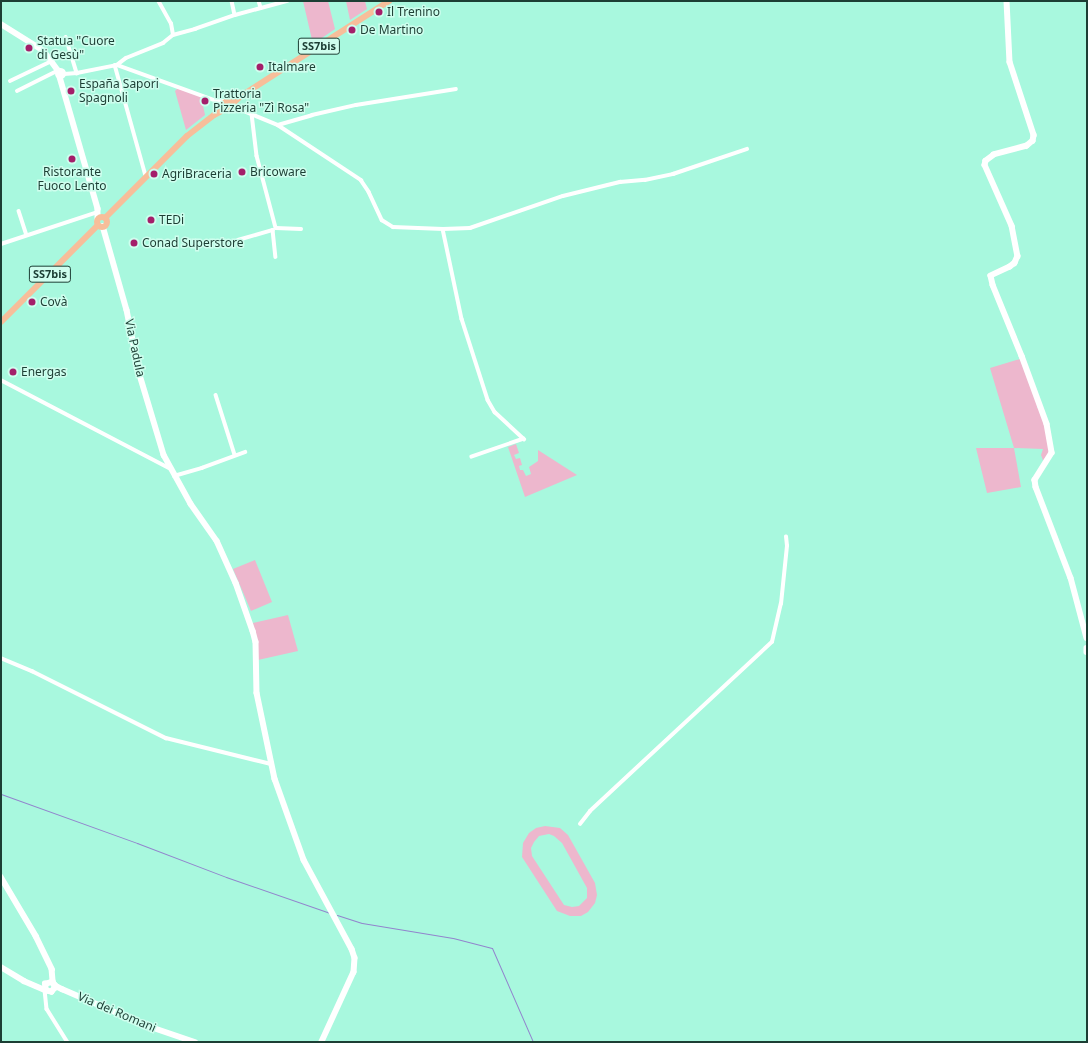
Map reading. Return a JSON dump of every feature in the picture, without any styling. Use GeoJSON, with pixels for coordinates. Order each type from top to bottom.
{"type":"FeatureCollection","features":[{"type":"Feature","properties":{"kind":"main road","name":"SS7bis"},"geometry":{"type":"LineString","coordinates":[[1,322],[187,136],[228,105],[389,1]]}},
{"type":"Feature","properties":{"kind":"main road"},"geometry":{"type":"LineString","coordinates":[[1007,1],[1010,62],[1034,135],[1033,141],[1027,146],[994,155],[986,161],[985,165],[1012,226],[1018,256],[1015,263],[1010,268],[991,276],[993,285],[1022,356],[1047,424],[1052,453],[1035,480],[1036,487],[1071,578],[1087,638]]}},
{"type":"Feature","properties":{"kind":"main road"},"geometry":{"type":"LineString","coordinates":[[1,24],[39,47],[52,61],[60,73],[101,221]]}},
{"type":"Feature","properties":{"kind":"main road","name":"Via Padula"},"geometry":{"type":"LineString","coordinates":[[101,221],[127,310],[140,375],[164,455],[174,476],[202,521],[217,541],[246,608],[256,642],[257,693],[271,764],[281,798],[304,860],[352,949],[355,965],[354,972],[322,1042]]}},
{"type":"Feature","properties":{"kind":"main road"},"geometry":{"type":"LineString","coordinates":[[1,877],[48,958],[52,969],[54,984],[53,991],[45,990],[24,981],[1,967]]}},
{"type":"Feature","properties":{"kind":"main road"},"geometry":{"type":"LineString","coordinates":[[45,990],[47,983],[53,977]]}},
{"type":"Feature","properties":{"kind":"main road"},"geometry":{"type":"LineString","coordinates":[[36,986],[47,983]]}},
{"type":"Feature","properties":{"kind":"main road","name":"Via dei Romani"},"geometry":{"type":"LineString","coordinates":[[47,983],[54,984],[62,989],[145,1025],[195,1042]]}},
{"type":"Feature","properties":{"kind":"main road","name":"Via dei Romani"},"geometry":{"type":"LineString","coordinates":[[53,991],[62,989]]}},
{"type":"Feature","properties":{"kind":"street"},"geometry":{"type":"LineString","coordinates":[[158,1],[171,24],[173,35]]}},
{"type":"Feature","properties":{"kind":"street"},"geometry":{"type":"LineString","coordinates":[[232,1],[235,14]]}},
{"type":"Feature","properties":{"kind":"street"},"geometry":{"type":"LineString","coordinates":[[259,1],[261,8]]}},
{"type":"Feature","properties":{"kind":"street"},"geometry":{"type":"LineString","coordinates":[[17,92],[60,73],[77,73],[116,65],[126,58],[163,43],[173,35],[195,29],[235,14],[286,1]]}},
{"type":"Feature","properties":{"kind":"street"},"geometry":{"type":"LineString","coordinates":[[66,37],[77,73]]}},
{"type":"Feature","properties":{"kind":"street"},"geometry":{"type":"LineString","coordinates":[[10,81],[52,61]]}},
{"type":"Feature","properties":{"kind":"street"},"geometry":{"type":"LineString","coordinates":[[116,65],[239,109],[278,125],[361,180],[369,192],[379,216],[388,225],[393,227],[442,229],[470,228],[563,196],[620,182],[645,180],[673,174],[747,149]]}},
{"type":"Feature","properties":{"kind":"street"},"geometry":{"type":"LineString","coordinates":[[116,65],[146,176]]}},
{"type":"Feature","properties":{"kind":"street"},"geometry":{"type":"LineString","coordinates":[[278,125],[312,115],[356,105],[456,89]]}},
{"type":"Feature","properties":{"kind":"street"},"geometry":{"type":"LineString","coordinates":[[239,109],[240,98]]}},
{"type":"Feature","properties":{"kind":"street"},"geometry":{"type":"LineString","coordinates":[[252,114],[257,156],[274,229],[276,257]]}},
{"type":"Feature","properties":{"kind":"street"},"geometry":{"type":"LineString","coordinates":[[1,244],[98,210]]}},
{"type":"Feature","properties":{"kind":"street"},"geometry":{"type":"LineString","coordinates":[[19,211],[27,235]]}},
{"type":"Feature","properties":{"kind":"street"},"geometry":{"type":"LineString","coordinates":[[238,240],[274,229],[301,229]]}},
{"type":"Feature","properties":{"kind":"street"},"geometry":{"type":"LineString","coordinates":[[442,229],[462,319],[488,400],[495,412],[524,439],[472,457]]}},
{"type":"Feature","properties":{"kind":"street"},"geometry":{"type":"LineString","coordinates":[[1,380],[170,469]]}},
{"type":"Feature","properties":{"kind":"street"},"geometry":{"type":"LineString","coordinates":[[216,395],[235,455]]}},
{"type":"Feature","properties":{"kind":"street"},"geometry":{"type":"LineString","coordinates":[[174,476],[202,468],[245,452]]}},
{"type":"Feature","properties":{"kind":"street"},"geometry":{"type":"LineString","coordinates":[[580,824],[585,816],[772,642],[781,604],[787,546],[786,537]]}},
{"type":"Feature","properties":{"kind":"street"},"geometry":{"type":"LineString","coordinates":[[1,658],[32,671],[166,738],[271,764]]}},
{"type":"Feature","properties":{"kind":"street"},"geometry":{"type":"LineString","coordinates":[[45,990],[47,1009],[68,1042]]}},
{"type":"Feature","properties":{"kind":"street"},"geometry":{"type":"LineString","coordinates":[[46,998],[53,991]]}},
{"type":"Feature","properties":{"kind":"shaded area"},"geometry":{"type":"Polygon","coordinates":[[[303,1],[328,1],[335,29],[313,44],[303,1]]]}},
{"type":"Feature","properties":{"kind":"shaded area"},"geometry":{"type":"Polygon","coordinates":[[[346,1],[365,1],[367,9],[350,20],[346,1]]]}},
{"type":"Feature","properties":{"kind":"shaded area"},"geometry":{"type":"Polygon","coordinates":[[[178,88],[201,96],[205,115],[186,130],[175,91],[178,88]]]}},
{"type":"Feature","properties":{"kind":"shaded area"},"geometry":{"type":"Polygon","coordinates":[[[1020,359],[1038,405],[1037,408],[1039,408],[1043,418],[1050,452],[1044,463],[1041,455],[1043,449],[1014,448],[990,368],[1020,359]]]}},
{"type":"Feature","properties":{"kind":"shaded area"},"geometry":{"type":"Polygon","coordinates":[[[516,444],[519,453],[514,455],[516,459],[520,458],[522,465],[519,466],[520,470],[523,470],[526,476],[531,474],[529,467],[538,461],[538,450],[577,475],[525,497],[508,447],[516,444]]]}},
{"type":"Feature","properties":{"kind":"shaded area"},"geometry":{"type":"Polygon","coordinates":[[[976,448],[1014,448],[1021,487],[987,493],[976,448]]]}},
{"type":"Feature","properties":{"kind":"shaded area"},"geometry":{"type":"Polygon","coordinates":[[[255,560],[272,602],[251,611],[233,569],[255,560]]]}},
{"type":"Feature","properties":{"kind":"shaded area"},"geometry":{"type":"Polygon","coordinates":[[[288,615],[298,651],[258,660],[253,623],[288,615]]]}},
{"type":"Feature","properties":{"kind":"shaded area"},"geometry":{"type":"Polygon","coordinates":[[[545,826],[560,828],[568,835],[595,883],[597,895],[595,903],[588,912],[581,916],[570,916],[557,911],[522,857],[523,843],[529,833],[536,828],[545,826]],[[549,834],[539,836],[531,848],[532,856],[564,905],[572,907],[579,906],[587,898],[587,888],[562,843],[554,836],[549,834]]]}},
{"type":"Feature","properties":{"kind":"waterway"},"geometry":{"type":"LineString","coordinates":[[1,794],[226,877],[330,913]]}},
{"type":"Feature","properties":{"kind":"waterway"},"geometry":{"type":"LineString","coordinates":[[337,915],[362,923],[453,938],[492,948],[533,1042]]}},
{"type":"Feature","properties":{"kind":"place","name":"Il Trenino"},"geometry":{"type":"Point","coordinates":[379,12]}},
{"type":"Feature","properties":{"kind":"place","name":"De Martino"},"geometry":{"type":"Point","coordinates":[352,30]}},
{"type":"Feature","properties":{"kind":"place","name":"Statua \"Cuore di Gesù\""},"geometry":{"type":"Point","coordinates":[29,48]}},
{"type":"Feature","properties":{"kind":"place","name":"Italmare"},"geometry":{"type":"Point","coordinates":[260,67]}},
{"type":"Feature","properties":{"kind":"place","name":"España Sapori Spagnoli"},"geometry":{"type":"Point","coordinates":[71,91]}},
{"type":"Feature","properties":{"kind":"place","name":"Trattoria Pizzeria \"Zì Rosa\""},"geometry":{"type":"Point","coordinates":[205,101]}},
{"type":"Feature","properties":{"kind":"place","name":"Ristorante Fuoco Lento"},"geometry":{"type":"Point","coordinates":[72,159]}},
{"type":"Feature","properties":{"kind":"place","name":"Bricoware"},"geometry":{"type":"Point","coordinates":[242,172]}},
{"type":"Feature","properties":{"kind":"place","name":"AgriBraceria"},"geometry":{"type":"Point","coordinates":[154,174]}},
{"type":"Feature","properties":{"kind":"place","name":"TEDi"},"geometry":{"type":"Point","coordinates":[151,220]}},
{"type":"Feature","properties":{"kind":"place","name":"Conad Superstore"},"geometry":{"type":"Point","coordinates":[134,243]}},
{"type":"Feature","properties":{"kind":"place","name":"Covà"},"geometry":{"type":"Point","coordinates":[32,302]}},
{"type":"Feature","properties":{"kind":"place","name":"Energas"},"geometry":{"type":"Point","coordinates":[13,372]}}]}
